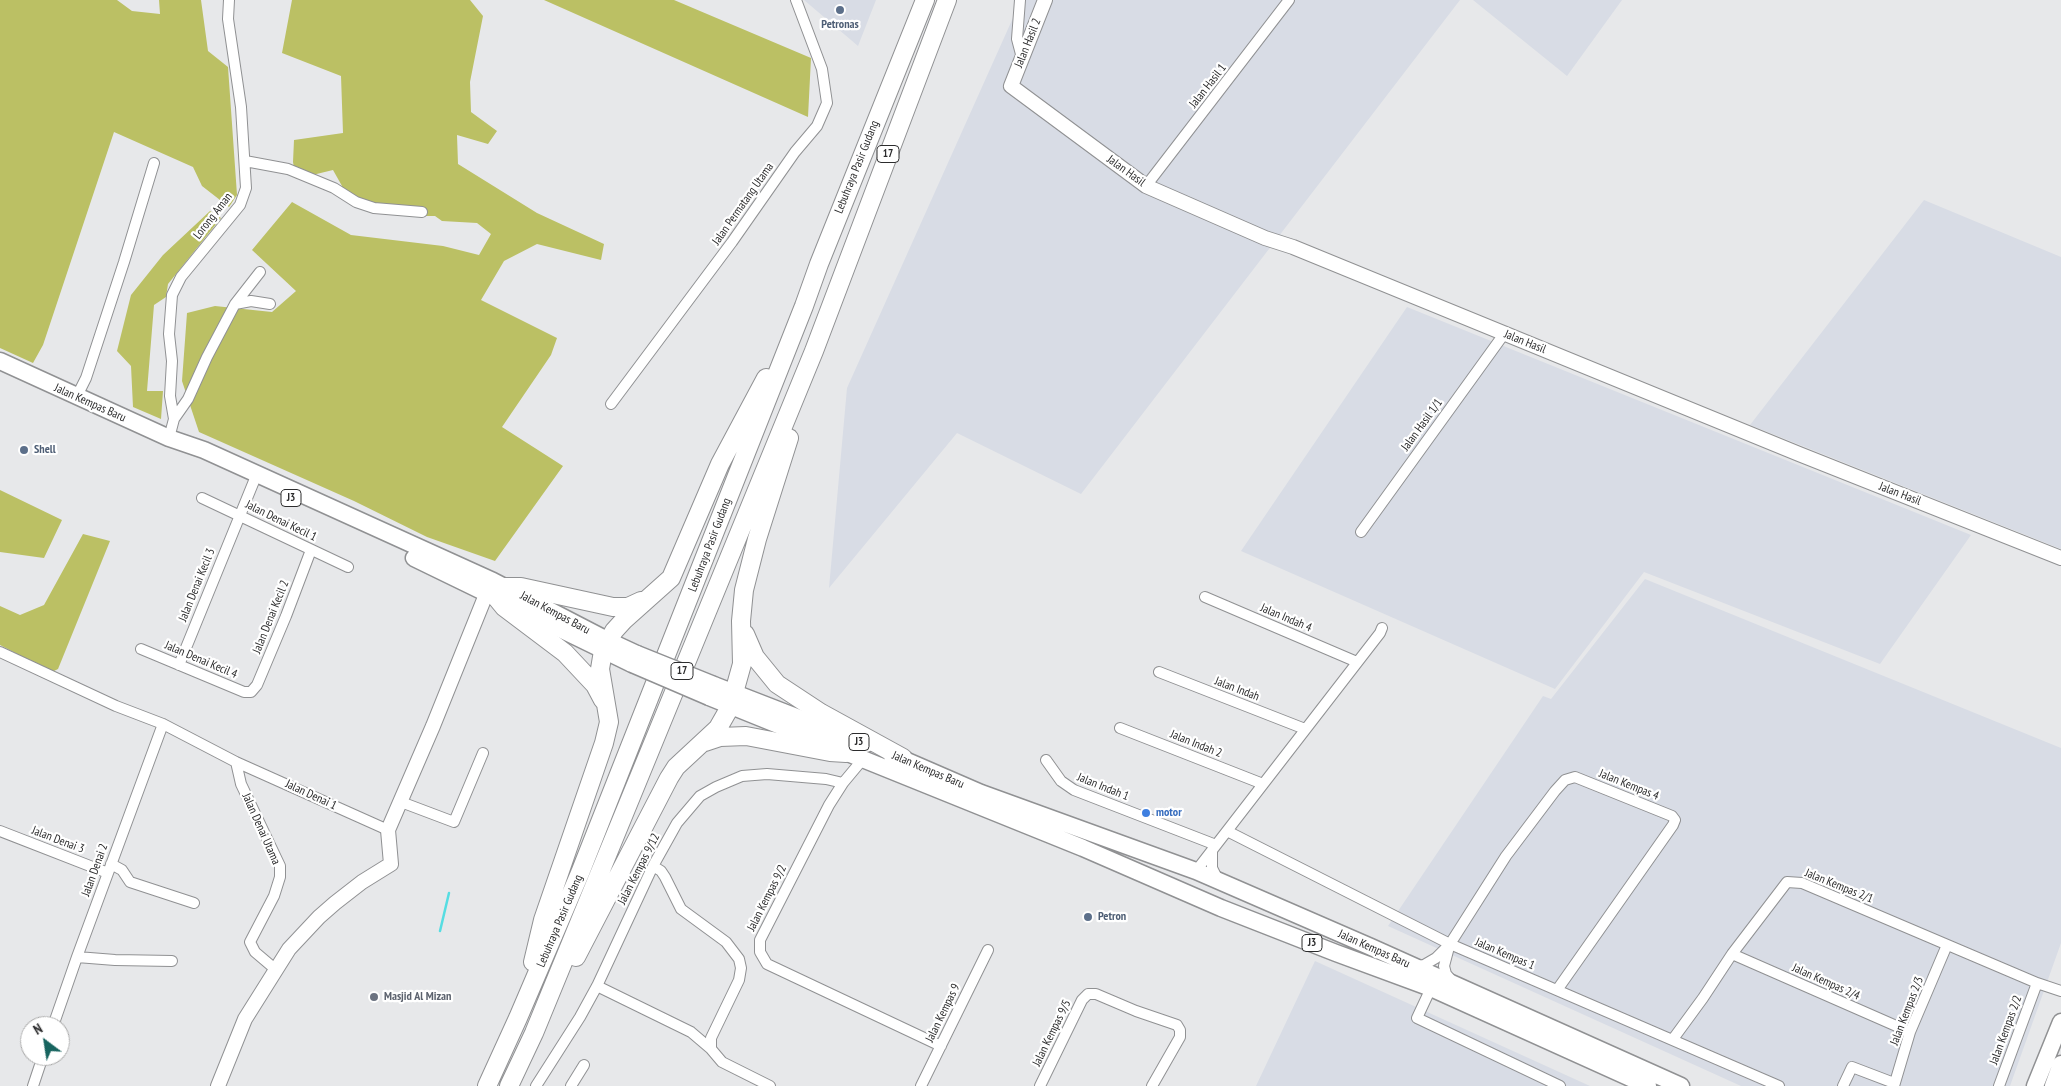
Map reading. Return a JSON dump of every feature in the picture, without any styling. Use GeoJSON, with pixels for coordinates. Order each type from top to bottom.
{"type":"FeatureCollection","features":[{"type":"Feature","properties":{"kind":"highway","name":"Lebuhraya Pasir Gudang"},"geometry":{"type":"LineString","coordinates":[[486,1086],[518,1018],[580,873],[804,306],[822,255],[925,0]]}},
{"type":"Feature","properties":{"kind":"highway","name":"Lebuhraya Pasir Gudang"},"geometry":{"type":"LineString","coordinates":[[509,1086],[534,1033],[814,351],[947,0]]}},
{"type":"Feature","properties":{"kind":"highway"},"geometry":{"type":"LineString","coordinates":[[518,1018],[543,920],[604,743],[609,722],[600,669],[606,646],[614,631],[638,606],[654,595],[671,578],[720,464],[804,306]]}},
{"type":"Feature","properties":{"kind":"highway"},"geometry":{"type":"LineString","coordinates":[[534,1033],[598,918],[669,778],[676,767],[718,728],[733,701],[742,664],[741,621],[744,590],[757,539],[814,351]]}},
{"type":"Feature","properties":{"kind":"highway"},"geometry":{"type":"LineString","coordinates":[[607,707],[594,685],[565,653],[504,607],[496,592],[521,587],[613,607],[628,607],[654,595]]}},
{"type":"Feature","properties":{"kind":"highway"},"geometry":{"type":"LineString","coordinates":[[741,621],[754,657],[777,684],[822,713],[903,758]]}},
{"type":"Feature","properties":{"kind":"highway"},"geometry":{"type":"LineString","coordinates":[[704,742],[720,737],[746,736],[830,752],[846,753]]}},
{"type":"Feature","properties":{"kind":"main road","name":"Jalan Kempas Baru"},"geometry":{"type":"LineString","coordinates":[[0,361],[175,441],[201,456],[254,481],[496,592]]}},
{"type":"Feature","properties":{"kind":"main road","name":"Jalan Kempas Baru"},"geometry":{"type":"LineString","coordinates":[[175,441],[204,450],[606,646],[711,691],[846,753],[1148,875],[1221,908],[1431,988],[1648,1086]]}},
{"type":"Feature","properties":{"kind":"main road","name":"Jalan Kempas Baru"},"geometry":{"type":"LineString","coordinates":[[733,701],[903,758],[981,793],[1196,871],[1681,1086]]}},
{"type":"Feature","properties":{"kind":"main road"},"geometry":{"type":"LineString","coordinates":[[1196,871],[1198,882],[1206,893],[1246,912],[1264,924]]}},
{"type":"Feature","properties":{"kind":"main road"},"geometry":{"type":"LineString","coordinates":[[2035,1086],[2061,1022]]}},
{"type":"Feature","properties":{"kind":"main road"},"geometry":{"type":"LineString","coordinates":[[2053,1086],[2061,1064]]}},
{"type":"Feature","properties":{"kind":"street","name":"Lorong Aman"},"geometry":{"type":"LineString","coordinates":[[175,441],[170,396],[172,361],[169,334],[172,295],[181,277],[242,202],[247,182],[241,107],[228,19],[229,0]]}},
{"type":"Feature","properties":{"kind":"street","name":"Jalan Permatang Utama"},"geometry":{"type":"LineString","coordinates":[[611,404],[732,242],[795,152],[817,126],[827,103],[822,69],[796,0]]}},
{"type":"Feature","properties":{"kind":"street"},"geometry":{"type":"LineString","coordinates":[[1020,0],[1017,39],[1022,58]]}},
{"type":"Feature","properties":{"kind":"street","name":"Jalan Hasil 2"},"geometry":{"type":"LineString","coordinates":[[1010,86],[1045,0]]}},
{"type":"Feature","properties":{"kind":"street","name":"Jalan Hasil 1"},"geometry":{"type":"LineString","coordinates":[[1146,186],[1289,0]]}},
{"type":"Feature","properties":{"kind":"street","name":"Jalan Hasil"},"geometry":{"type":"LineString","coordinates":[[1010,86],[1146,186],[1265,238],[1293,247],[1814,460],[2061,558]]}},
{"type":"Feature","properties":{"kind":"street"},"geometry":{"type":"LineString","coordinates":[[245,162],[296,172],[334,188],[356,202],[374,208],[422,212]]}},
{"type":"Feature","properties":{"kind":"street"},"geometry":{"type":"LineString","coordinates":[[77,396],[86,378],[154,163]]}},
{"type":"Feature","properties":{"kind":"street"},"geometry":{"type":"LineString","coordinates":[[174,419],[188,398],[235,304],[260,272]]}},
{"type":"Feature","properties":{"kind":"street"},"geometry":{"type":"LineString","coordinates":[[235,304],[251,301],[270,304]]}},
{"type":"Feature","properties":{"kind":"street","name":"Jalan Hasil 1/1"},"geometry":{"type":"LineString","coordinates":[[1361,532],[1504,334]]}},
{"type":"Feature","properties":{"kind":"street","name":"Jalan Denai Kecil 3"},"geometry":{"type":"LineString","coordinates":[[179,665],[254,481]]}},
{"type":"Feature","properties":{"kind":"street","name":"Jalan Denai Kecil 1"},"geometry":{"type":"LineString","coordinates":[[202,498],[348,567]]}},
{"type":"Feature","properties":{"kind":"street","name":"Jalan Denai Kecil 2"},"geometry":{"type":"LineString","coordinates":[[251,692],[257,685],[311,550]]}},
{"type":"Feature","properties":{"kind":"street"},"geometry":{"type":"LineString","coordinates":[[218,1086],[244,1019],[289,949],[320,916],[362,882],[391,864],[388,830],[496,592]]}},
{"type":"Feature","properties":{"kind":"street","name":"Jalan Indah 4"},"geometry":{"type":"LineString","coordinates":[[1205,597],[1357,662]]}},
{"type":"Feature","properties":{"kind":"street"},"geometry":{"type":"LineString","coordinates":[[1196,871],[1380,634],[1382,628]]}},
{"type":"Feature","properties":{"kind":"street","name":"Jalan Denai Kecil 4"},"geometry":{"type":"LineString","coordinates":[[141,649],[244,692],[251,692]]}},
{"type":"Feature","properties":{"kind":"street","name":"Jalan Denai 1"},"geometry":{"type":"LineString","coordinates":[[0,652],[99,699],[163,724],[236,762],[388,830]]}},
{"type":"Feature","properties":{"kind":"street","name":"Jalan Indah"},"geometry":{"type":"LineString","coordinates":[[1160,672],[1306,729]]}},
{"type":"Feature","properties":{"kind":"street","name":"Jalan Denai 2"},"geometry":{"type":"LineString","coordinates":[[56,1016],[163,724]]}},
{"type":"Feature","properties":{"kind":"street","name":"Jalan Indah 2"},"geometry":{"type":"LineString","coordinates":[[1120,728],[1263,784]]}},
{"type":"Feature","properties":{"kind":"street"},"geometry":{"type":"LineString","coordinates":[[401,802],[454,822],[482,753]]}},
{"type":"Feature","properties":{"kind":"street","name":"Jalan Kempas 9/2"},"geometry":{"type":"LineString","coordinates":[[863,759],[842,783],[829,805],[760,940],[760,952],[767,964],[941,1046]]}},
{"type":"Feature","properties":{"kind":"street","name":"Jalan Indah 1"},"geometry":{"type":"LineString","coordinates":[[1046,760],[1061,781],[1074,790],[1214,847]]}},
{"type":"Feature","properties":{"kind":"street","name":"Jalan Denai Utama"},"geometry":{"type":"LineString","coordinates":[[236,762],[241,784],[280,866],[280,877],[274,896],[250,942],[255,952],[275,969]]}},
{"type":"Feature","properties":{"kind":"street","name":"Jalan Kempas 9/12"},"geometry":{"type":"LineString","coordinates":[[536,1086],[580,1017],[597,986],[653,866],[677,823],[700,796],[742,776],[767,774],[826,779],[842,783]]}},
{"type":"Feature","properties":{"kind":"street","name":"Jalan Kempas 4"},"geometry":{"type":"LineString","coordinates":[[1450,944],[1506,856],[1565,780],[1575,777],[1672,816],[1675,820],[1674,825],[1557,990]]}},
{"type":"Feature","properties":{"kind":"street","name":"Jalan Denai 3"},"geometry":{"type":"LineString","coordinates":[[0,831],[109,868]]}},
{"type":"Feature","properties":{"kind":"street","name":"Jalan Kempas 1"},"geometry":{"type":"LineString","coordinates":[[1227,831],[1450,944],[1779,1086]]}},
{"type":"Feature","properties":{"kind":"street"},"geometry":{"type":"LineString","coordinates":[[1214,847],[1212,868],[1220,882]]}},
{"type":"Feature","properties":{"kind":"street"},"geometry":{"type":"LineString","coordinates":[[653,866],[661,871],[665,877],[681,909],[726,942],[739,959],[741,968],[739,980],[711,1038],[712,1049]]}},
{"type":"Feature","properties":{"kind":"street"},"geometry":{"type":"LineString","coordinates":[[109,868],[122,870],[130,882],[194,903]]}},
{"type":"Feature","properties":{"kind":"street","name":"Jalan Kempas 2/1"},"geometry":{"type":"LineString","coordinates":[[1673,1039],[1732,954],[1787,882],[1802,882],[2061,992]]}},
{"type":"Feature","properties":{"kind":"street"},"geometry":{"type":"LineString","coordinates":[[1414,967],[1430,962],[1450,944]]}},
{"type":"Feature","properties":{"kind":"street"},"geometry":{"type":"LineString","coordinates":[[1450,944],[1444,966],[1446,974],[1457,987]]}},
{"type":"Feature","properties":{"kind":"street","name":"Jalan Kempas 2/3"},"geometry":{"type":"LineString","coordinates":[[1894,1084],[1910,1032],[1947,945]]}},
{"type":"Feature","properties":{"kind":"street","name":"Jalan Kempas 9"},"geometry":{"type":"LineString","coordinates":[[921,1086],[988,950]]}},
{"type":"Feature","properties":{"kind":"street","name":"Jalan Kempas 2/4"},"geometry":{"type":"LineString","coordinates":[[1732,954],[1910,1032]]}},
{"type":"Feature","properties":{"kind":"street"},"geometry":{"type":"LineString","coordinates":[[77,957],[172,961]]}},
{"type":"Feature","properties":{"kind":"street","name":"Jalan Kempas 2/2"},"geometry":{"type":"LineString","coordinates":[[1999,1086],[2037,983]]}},
{"type":"Feature","properties":{"kind":"street"},"geometry":{"type":"LineString","coordinates":[[597,986],[691,1032],[712,1049],[722,1062],[770,1086]]}},
{"type":"Feature","properties":{"kind":"street"},"geometry":{"type":"LineString","coordinates":[[1431,988],[1417,1018],[1560,1086]]}},
{"type":"Feature","properties":{"kind":"street","name":"Jalan Kempas 9/5"},"geometry":{"type":"LineString","coordinates":[[1040,1086],[1082,1000],[1088,994],[1096,994],[1136,1011],[1166,1020],[1177,1026],[1180,1030],[1180,1037],[1152,1086]]}},
{"type":"Feature","properties":{"kind":"street"},"geometry":{"type":"LineString","coordinates":[[571,1086],[584,1065]]}},
{"type":"Feature","properties":{"kind":"street"},"geometry":{"type":"LineString","coordinates":[[33,1086],[40,1066]]}},
{"type":"Feature","properties":{"kind":"street"},"geometry":{"type":"LineString","coordinates":[[1843,1086],[1852,1067],[1894,1084]]}},
{"type":"Feature","properties":{"kind":"shaded area"},"geometry":{"type":"Polygon","coordinates":[[[804,0],[876,0],[858,46],[804,0]]]}},
{"type":"Feature","properties":{"kind":"shaded area"},"geometry":{"type":"Polygon","coordinates":[[[1021,0],[1460,0],[1081,494],[957,433],[829,588],[847,388],[1021,0]]]}},
{"type":"Feature","properties":{"kind":"shaded area"},"geometry":{"type":"Polygon","coordinates":[[[1473,0],[1622,0],[1567,76],[1473,0]]]}},
{"type":"Feature","properties":{"kind":"shaded area"},"geometry":{"type":"Polygon","coordinates":[[[1924,200],[2061,257],[2061,549],[1750,425],[1924,200]]]}},
{"type":"Feature","properties":{"kind":"shaded area"},"geometry":{"type":"Polygon","coordinates":[[[1407,307],[1971,535],[1880,664],[1644,572],[1555,689],[1241,551],[1407,307]]]}},
{"type":"Feature","properties":{"kind":"shaded area"},"geometry":{"type":"Polygon","coordinates":[[[1645,579],[2061,748],[2061,943],[2010,1086],[1741,1086],[1388,926],[1543,696],[1551,699],[1645,579]]]}},
{"type":"Feature","properties":{"kind":"shaded area"},"geometry":{"type":"Polygon","coordinates":[[[1315,961],[1590,1086],[1256,1086],[1315,961]]]}},
{"type":"Feature","properties":{"kind":"green space"},"geometry":{"type":"Polygon","coordinates":[[[0,0],[117,0],[132,11],[160,14],[159,0],[201,0],[208,51],[228,67],[237,195],[229,207],[202,186],[193,167],[114,132],[43,345],[33,363],[0,348],[0,0]]]}},
{"type":"Feature","properties":{"kind":"green space"},"geometry":{"type":"Polygon","coordinates":[[[292,0],[470,0],[483,16],[470,82],[471,112],[497,131],[488,144],[457,135],[458,164],[537,213],[604,244],[601,260],[537,244],[504,261],[481,300],[557,338],[551,355],[502,427],[563,466],[495,561],[427,537],[354,501],[199,432],[182,381],[187,313],[215,306],[272,312],[296,291],[252,250],[292,202],[351,235],[443,246],[479,255],[491,234],[477,223],[442,221],[435,216],[412,216],[343,197],[342,186],[333,170],[296,179],[293,162],[294,140],[343,133],[341,76],[282,53],[292,0]]]}},
{"type":"Feature","properties":{"kind":"green space"},"geometry":{"type":"Polygon","coordinates":[[[544,0],[674,0],[811,58],[808,117],[544,0]]]}},
{"type":"Feature","properties":{"kind":"green space"},"geometry":{"type":"Polygon","coordinates":[[[210,211],[221,218],[168,284],[166,297],[154,305],[147,391],[163,391],[161,419],[133,407],[131,366],[117,351],[131,295],[163,255],[210,211]]]}},
{"type":"Feature","properties":{"kind":"green space"},"geometry":{"type":"Polygon","coordinates":[[[0,490],[62,520],[44,558],[0,552],[0,490]]]}},
{"type":"Feature","properties":{"kind":"green space"},"geometry":{"type":"Polygon","coordinates":[[[83,534],[110,541],[58,669],[52,672],[0,645],[0,606],[20,615],[44,605],[83,534]]]}},
{"type":"Feature","properties":{"kind":"waterway"},"geometry":{"type":"LineString","coordinates":[[440,931],[449,893]]}},
{"type":"Feature","properties":{"kind":"place","name":"Petronas"},"geometry":{"type":"Point","coordinates":[840,10]}},
{"type":"Feature","properties":{"kind":"place","name":"Shell"},"geometry":{"type":"Point","coordinates":[24,450]}},
{"type":"Feature","properties":{"kind":"place","name":"motor"},"geometry":{"type":"Point","coordinates":[1146,813]}},
{"type":"Feature","properties":{"kind":"place","name":"Petron"},"geometry":{"type":"Point","coordinates":[1088,917]}},
{"type":"Feature","properties":{"kind":"place","name":"Masjid Al Mizan"},"geometry":{"type":"Point","coordinates":[374,997]}}]}
